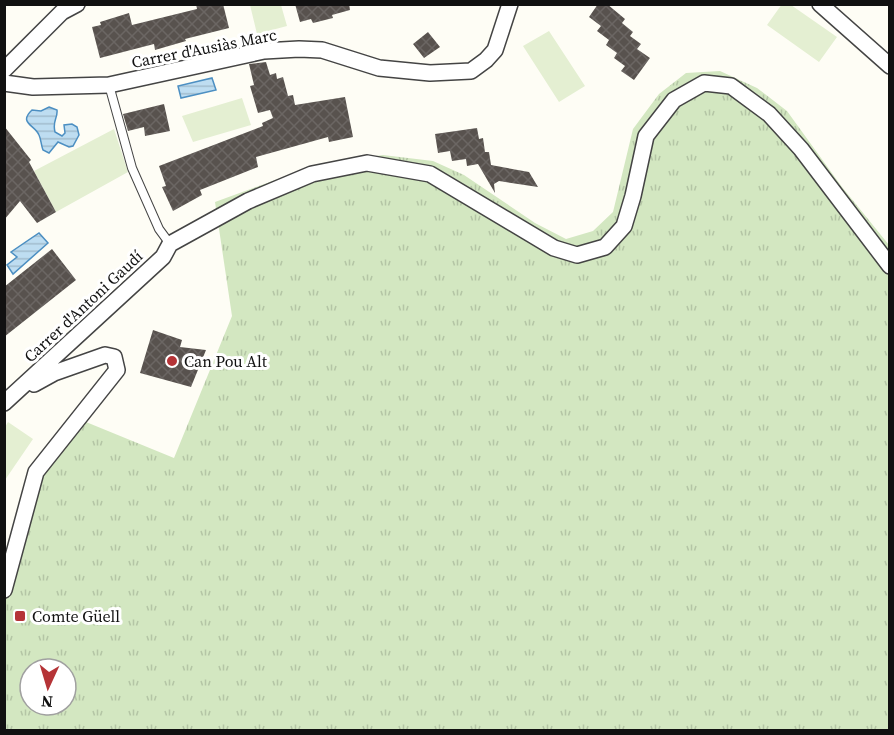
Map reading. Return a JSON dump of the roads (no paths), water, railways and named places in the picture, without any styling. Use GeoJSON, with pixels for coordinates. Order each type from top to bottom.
{"type":"FeatureCollection","features":[{"type":"Feature","properties":{"kind":"street"},"geometry":{"type":"LineString","coordinates":[[4,70],[57,8],[77,4]]}},
{"type":"Feature","properties":{"kind":"street","name":"Carrer d'Ausiàs Marc"},"geometry":{"type":"LineString","coordinates":[[4,83],[33,87],[109,85],[264,51],[300,49],[322,50],[379,68],[430,73],[471,71],[495,50],[510,4]]}},
{"type":"Feature","properties":{"kind":"street"},"geometry":{"type":"LineString","coordinates":[[820,4],[890,66]]}},
{"type":"Feature","properties":{"kind":"street","name":"Carrer d'Antoni Gaudí"},"geometry":{"type":"LineString","coordinates":[[7,400],[163,257],[170,244],[248,201],[312,174],[367,164],[430,174],[554,248],[577,255],[605,247],[624,226],[646,136],[674,100],[704,83],[731,86],[769,114],[801,149],[890,266]]}},
{"type":"Feature","properties":{"kind":"street"},"geometry":{"type":"LineString","coordinates":[[4,590],[36,472],[117,370],[114,357],[105,355],[54,373],[7,400]]}},
{"type":"Feature","properties":{"kind":"lane"},"geometry":{"type":"LineString","coordinates":[[109,85],[132,168],[159,229],[170,244]]}},
{"type":"Feature","properties":{"kind":"water"},"geometry":{"type":"Polygon","coordinates":[[[212,78],[216,90],[181,98],[178,86],[212,78]]]}},
{"type":"Feature","properties":{"kind":"water"},"geometry":{"type":"Polygon","coordinates":[[[49,107],[57,110],[55,132],[62,136],[65,133],[64,125],[72,124],[77,127],[79,135],[73,146],[69,147],[58,142],[49,153],[43,150],[39,135],[29,124],[27,118],[32,110],[41,111],[49,107]]]}},
{"type":"Feature","properties":{"kind":"water"},"geometry":{"type":"Polygon","coordinates":[[[39,233],[48,243],[13,274],[7,265],[17,257],[11,252],[39,233]]]}},
{"type":"Feature","properties":{"kind":"place","name":"Can Pou Alt"},"geometry":{"type":"Point","coordinates":[172,361]}},
{"type":"Feature","properties":{"kind":"place","name":"Comte Güell"},"geometry":{"type":"Point","coordinates":[20,616]}}]}
